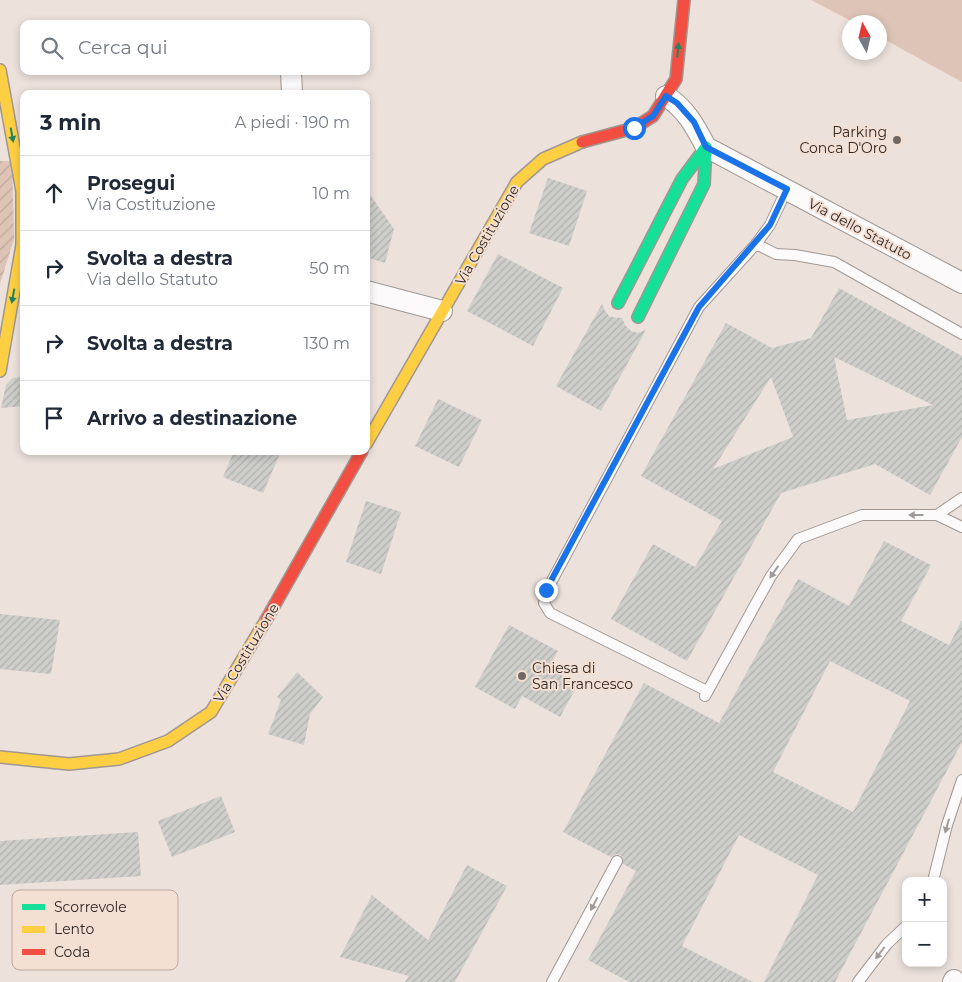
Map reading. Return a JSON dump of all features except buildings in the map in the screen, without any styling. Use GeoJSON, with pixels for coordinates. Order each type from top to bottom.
{"type":"FeatureCollection","features":[{"type":"Feature","properties":{"kind":"street"},"geometry":{"type":"LineString","coordinates":[[638,316],[704,184],[706,147],[694,122],[677,103],[666,96],[676,79],[684,0]]}},
{"type":"Feature","properties":{"kind":"street"},"geometry":{"type":"LineString","coordinates":[[0,70],[20,180]]}},
{"type":"Feature","properties":{"kind":"street"},"geometry":{"type":"LineString","coordinates":[[291,75],[292,90]]}},
{"type":"Feature","properties":{"kind":"street","name":"Via Costituzione"},"geometry":{"type":"LineString","coordinates":[[370,437],[517,182],[543,159],[564,148],[634,128],[653,116],[666,96]]}},
{"type":"Feature","properties":{"kind":"street"},"geometry":{"type":"LineString","coordinates":[[618,303],[682,179],[706,147]]}},
{"type":"Feature","properties":{"kind":"street","name":"Via dello Statuto"},"geometry":{"type":"LineString","coordinates":[[706,147],[962,282]]}},
{"type":"Feature","properties":{"kind":"street"},"geometry":{"type":"LineString","coordinates":[[0,371],[20,248]]}},
{"type":"Feature","properties":{"kind":"street"},"geometry":{"type":"LineString","coordinates":[[370,292],[442,312]]}},
{"type":"Feature","properties":{"kind":"street","name":"Via Costituzione"},"geometry":{"type":"LineString","coordinates":[[0,757],[69,764],[119,759],[168,741],[211,712],[233,678],[360,455]]}},
{"type":"Feature","properties":{"kind":"lane"},"geometry":{"type":"LineString","coordinates":[[787,189],[770,225],[756,244],[699,307],[546,590],[544,604],[550,613],[706,694],[771,576],[798,539],[862,515],[936,515],[962,526]]}},
{"type":"Feature","properties":{"kind":"lane"},"geometry":{"type":"LineString","coordinates":[[756,244],[776,254],[795,255],[834,262],[962,334]]}},
{"type":"Feature","properties":{"kind":"lane"},"geometry":{"type":"LineString","coordinates":[[936,515],[962,498]]}},
{"type":"Feature","properties":{"kind":"lane"},"geometry":{"type":"LineString","coordinates":[[934,877],[947,825],[962,780]]}},
{"type":"Feature","properties":{"kind":"lane"},"geometry":{"type":"LineString","coordinates":[[552,982],[617,861]]}},
{"type":"Feature","properties":{"kind":"lane"},"geometry":{"type":"LineString","coordinates":[[858,982],[887,944],[902,930]]}},
{"type":"Feature","properties":{"kind":"shaded area"},"geometry":{"type":"Polygon","coordinates":[[[811,0],[962,0],[962,82],[887,41],[887,15],[842,16],[811,0]]]}},
{"type":"Feature","properties":{"kind":"shaded area"},"geometry":{"type":"Polygon","coordinates":[[[0,161],[12,161],[14,239],[0,284],[0,161]]]}},
{"type":"Feature","properties":{"kind":"traffic: fast"},"geometry":{"type":"LineString","coordinates":[[618,303],[682,179],[706,147],[704,184],[638,317]]}},
{"type":"Feature","properties":{"kind":"traffic: slow"},"geometry":{"type":"LineString","coordinates":[[0,70],[20,180]]}},
{"type":"Feature","properties":{"kind":"traffic: slow"},"geometry":{"type":"LineString","coordinates":[[370,437],[517,182],[543,159],[582,142]]}},
{"type":"Feature","properties":{"kind":"traffic: slow"},"geometry":{"type":"LineString","coordinates":[[0,371],[20,256]]}},
{"type":"Feature","properties":{"kind":"traffic: slow"},"geometry":{"type":"LineString","coordinates":[[0,757],[69,764],[119,759],[168,741],[211,712],[266,620]]}},
{"type":"Feature","properties":{"kind":"traffic: jam"},"geometry":{"type":"LineString","coordinates":[[582,142],[634,128],[653,116],[676,79],[684,0]]}},
{"type":"Feature","properties":{"kind":"traffic: jam"},"geometry":{"type":"LineString","coordinates":[[266,620],[360,455]]}},
{"type":"Feature","properties":{"kind":"place","name":"Parking Conca D'Oro"},"geometry":{"type":"Point","coordinates":[897,140]}},
{"type":"Feature","properties":{"kind":"place","name":"Chiesa di San Francesco"},"geometry":{"type":"Point","coordinates":[522,676]}},
{"type":"Feature","properties":{"kind":"route"},"geometry":{"type":"LineString","coordinates":[[546,590],[699,307],[756,244],[770,225],[787,189],[706,147],[694,122],[677,103],[666,96],[653,116],[634,128]]}}]}
